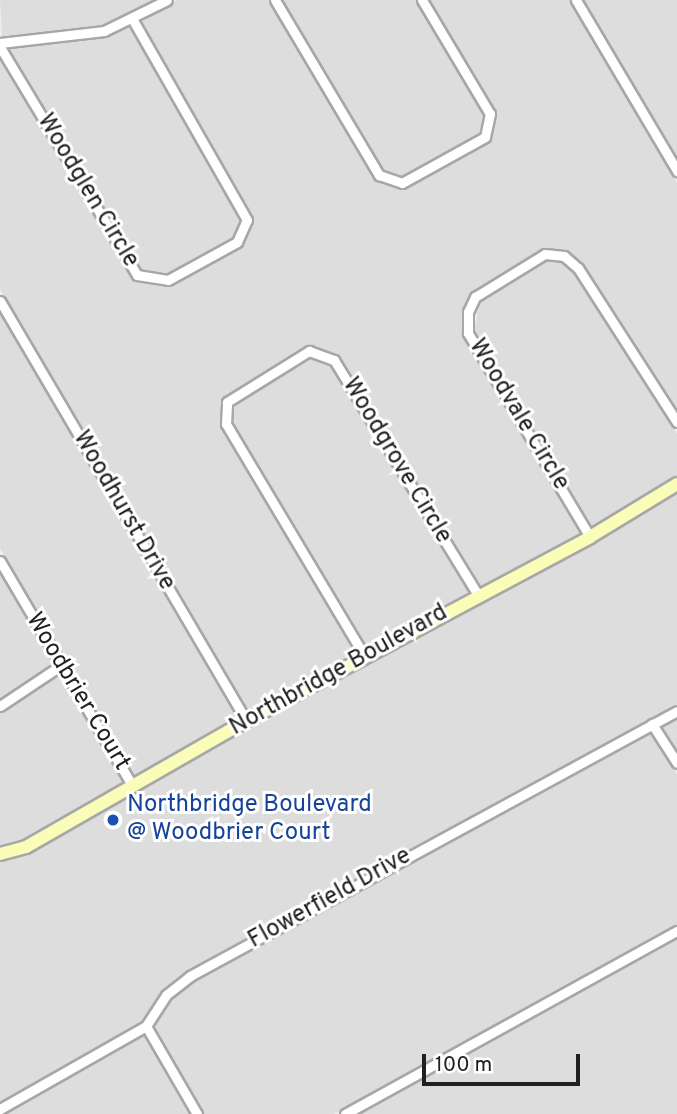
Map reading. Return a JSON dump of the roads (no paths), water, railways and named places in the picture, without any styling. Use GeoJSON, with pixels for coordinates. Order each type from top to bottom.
{"type":"FeatureCollection","features":[{"type":"Feature","properties":{"kind":"street"},"geometry":{"type":"LineString","coordinates":[[0,45],[104,31],[133,20],[167,0]]}},
{"type":"Feature","properties":{"kind":"street"},"geometry":{"type":"LineString","coordinates":[[275,0],[379,175],[402,183],[485,137],[490,114],[422,0]]}},
{"type":"Feature","properties":{"kind":"street"},"geometry":{"type":"LineString","coordinates":[[576,0],[677,171]]}},
{"type":"Feature","properties":{"kind":"street","name":"Woodglen Circle"},"geometry":{"type":"LineString","coordinates":[[0,45],[137,275],[168,280],[237,242],[247,220],[133,20]]}},
{"type":"Feature","properties":{"kind":"street","name":"Woodvale Circle"},"geometry":{"type":"LineString","coordinates":[[590,537],[468,333],[468,312],[475,297],[545,254],[564,256],[578,268],[677,422]]}},
{"type":"Feature","properties":{"kind":"street","name":"Woodhurst Drive"},"geometry":{"type":"LineString","coordinates":[[0,301],[246,721]]}},
{"type":"Feature","properties":{"kind":"street","name":"Woodgrove Circle"},"geometry":{"type":"LineString","coordinates":[[365,657],[226,424],[227,402],[309,351],[334,360],[478,595]]}},
{"type":"Feature","properties":{"kind":"street","name":"Northbridge Boulevard"},"geometry":{"type":"LineString","coordinates":[[0,854],[26,846],[246,721],[590,537],[677,484]]}},
{"type":"Feature","properties":{"kind":"street","name":"Woodbrier Court"},"geometry":{"type":"LineString","coordinates":[[0,561],[133,787]]}},
{"type":"Feature","properties":{"kind":"street"},"geometry":{"type":"LineString","coordinates":[[0,706],[60,666]]}},
{"type":"Feature","properties":{"kind":"street","name":"Flowerfield Drive"},"geometry":{"type":"LineString","coordinates":[[0,1109],[146,1027],[166,995],[190,976],[677,711]]}},
{"type":"Feature","properties":{"kind":"street"},"geometry":{"type":"LineString","coordinates":[[652,724],[677,763]]}},
{"type":"Feature","properties":{"kind":"street"},"geometry":{"type":"LineString","coordinates":[[345,1114],[677,931]]}},
{"type":"Feature","properties":{"kind":"street"},"geometry":{"type":"LineString","coordinates":[[146,1027],[197,1114]]}},
{"type":"Feature","properties":{"kind":"place","name":"Northbridge Boulevard @ Woodbrier Court"},"geometry":{"type":"Point","coordinates":[113,820]}}]}
